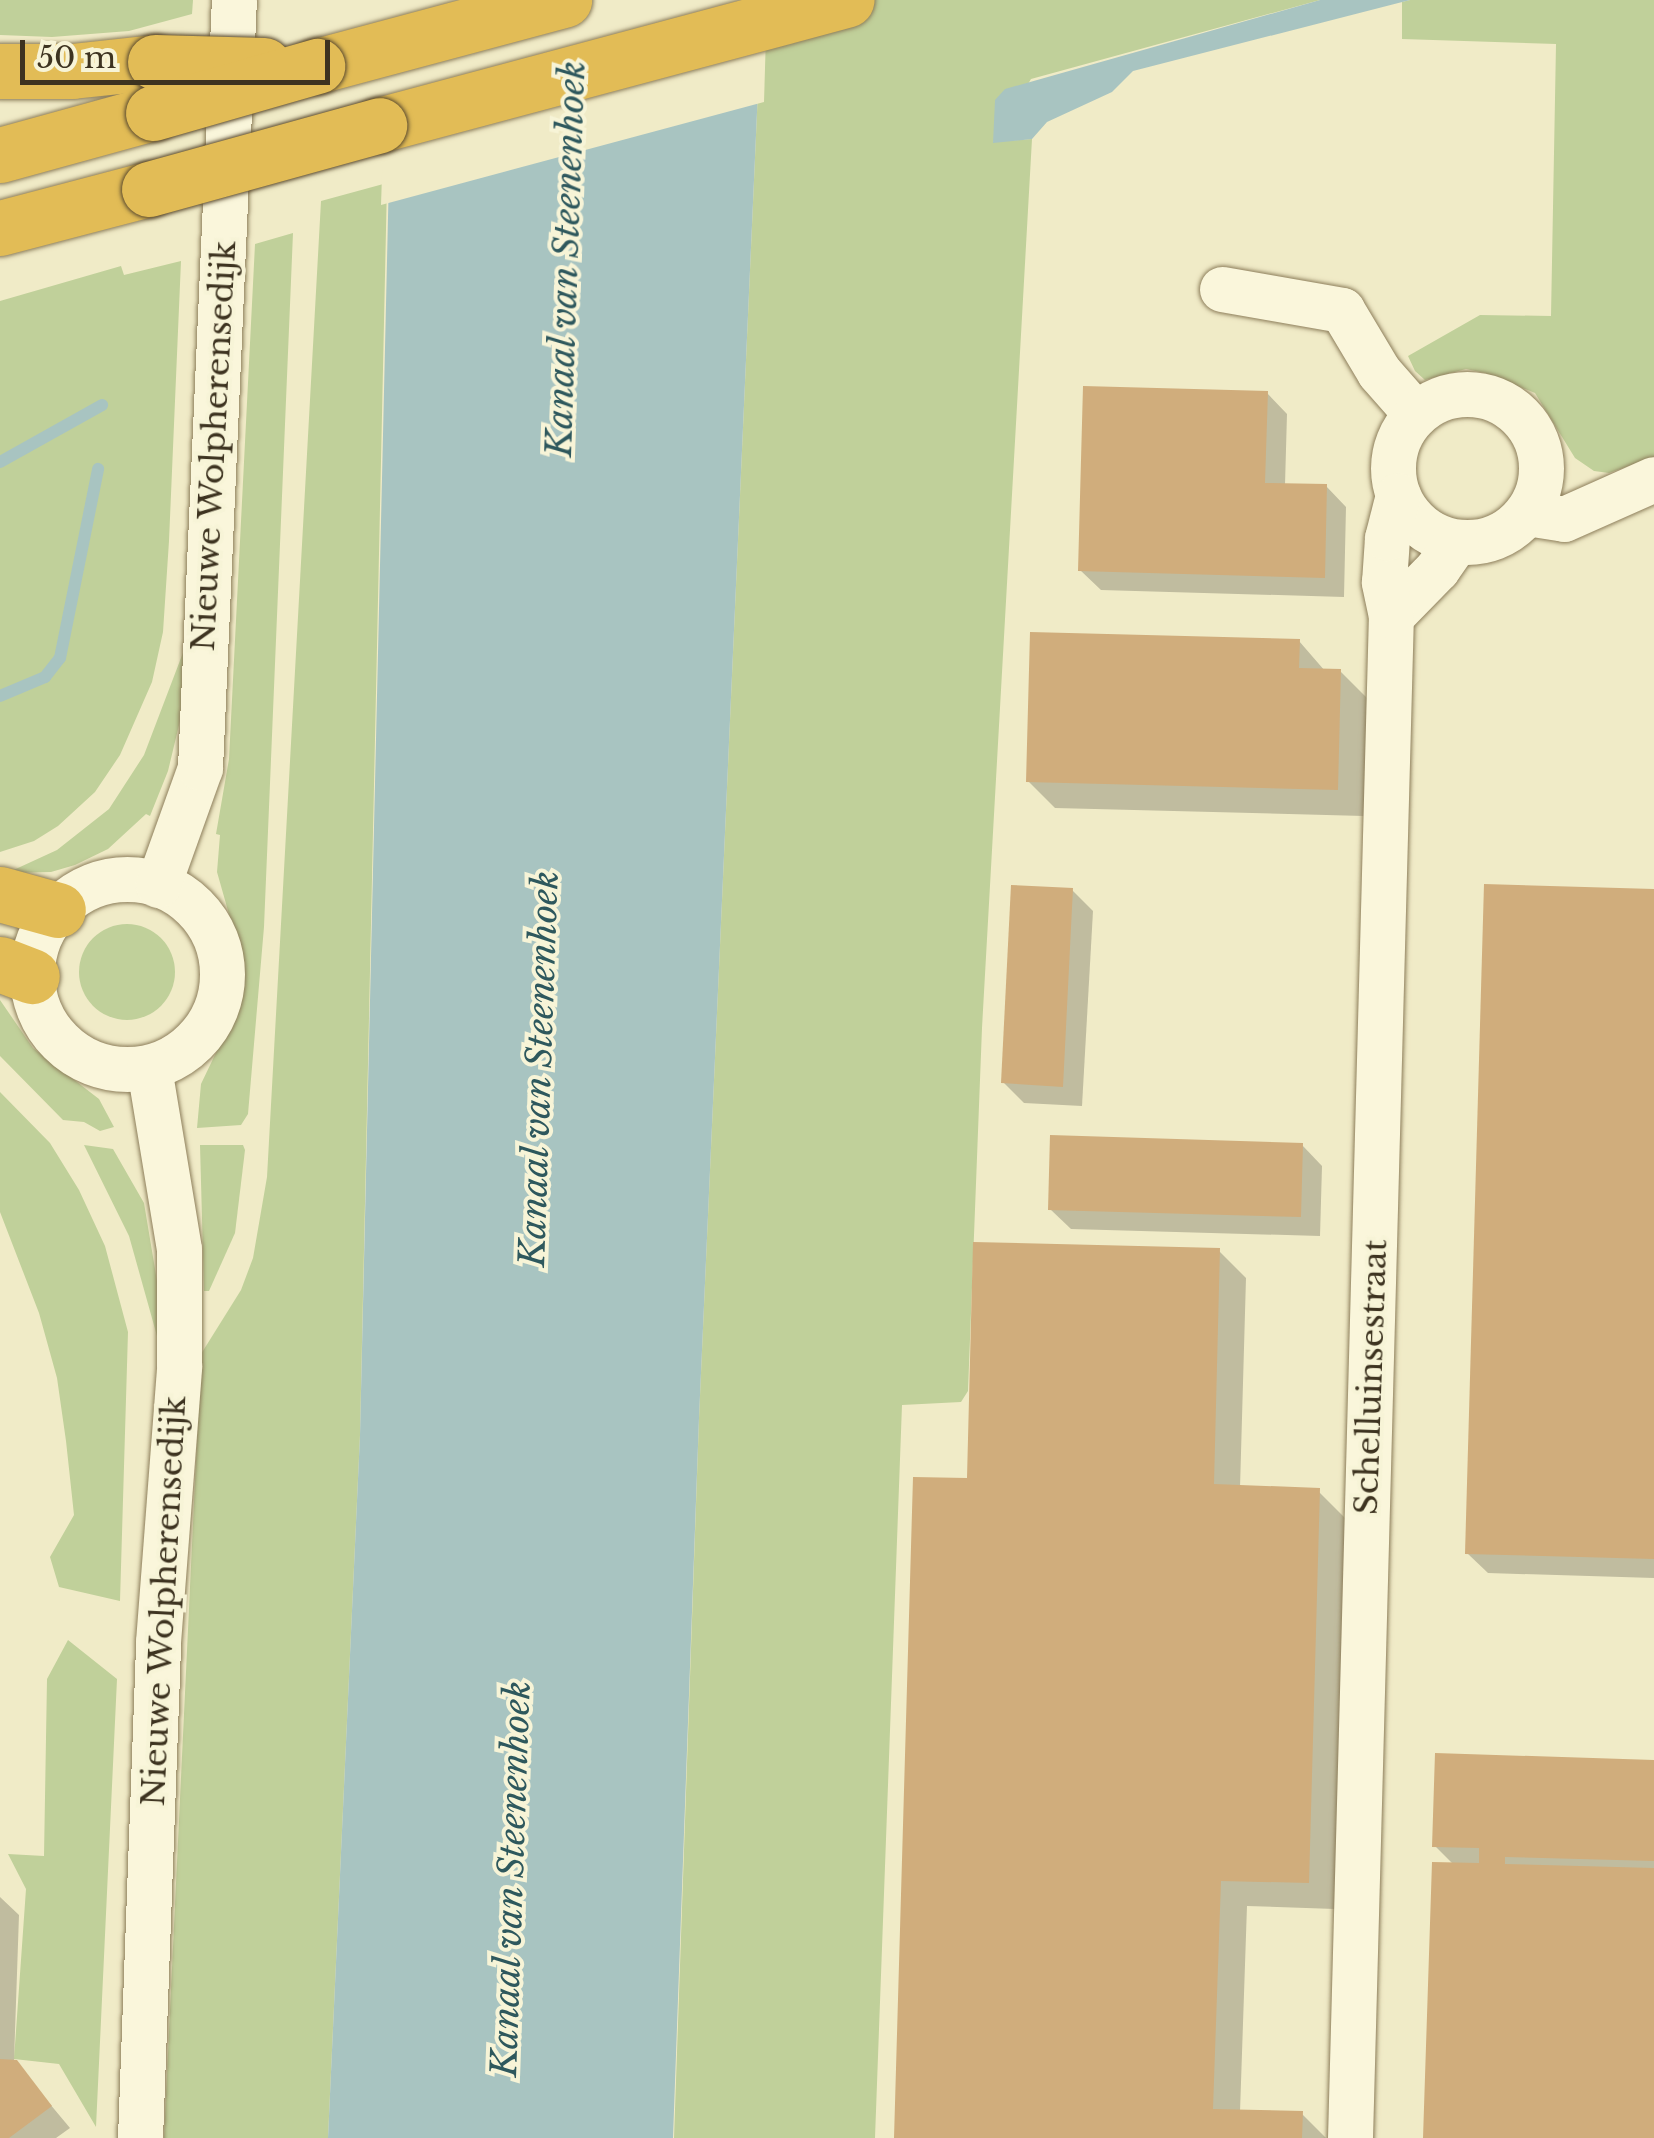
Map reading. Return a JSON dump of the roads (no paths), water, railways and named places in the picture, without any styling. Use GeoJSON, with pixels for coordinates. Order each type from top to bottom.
{"type":"FeatureCollection","features":[{"type":"Feature","properties":{"kind":"highway"},"geometry":{"type":"LineString","coordinates":[[0,154],[154,88],[317,66],[564,0]]}},
{"type":"Feature","properties":{"kind":"highway"},"geometry":{"type":"LineString","coordinates":[[0,228],[848,0]]}},
{"type":"Feature","properties":{"kind":"highway"},"geometry":{"type":"LineString","coordinates":[[0,71],[72,71],[154,88]]}},
{"type":"Feature","properties":{"kind":"highway"},"geometry":{"type":"LineString","coordinates":[[0,894],[58,910]]}},
{"type":"Feature","properties":{"kind":"street","name":"Nieuwe Wolpherensedijk"},"geometry":{"type":"LineString","coordinates":[[158,885],[200,768],[234,0]]}},
{"type":"Feature","properties":{"kind":"street"},"geometry":{"type":"LineString","coordinates":[[1222,289],[1342,310],[1380,372],[1416,414]]}},
{"type":"Feature","properties":{"kind":"street"},"geometry":{"type":"LineString","coordinates":[[1448,396],[1486,396],[1518,413],[1530,428],[1542,463],[1536,498],[1526,513],[1495,537],[1456,542],[1427,530],[1398,495],[1393,460],[1404,427],[1416,414],[1448,396]]}},
{"type":"Feature","properties":{"kind":"street"},"geometry":{"type":"LineString","coordinates":[[1542,463],[1580,482],[1640,485]]}},
{"type":"Feature","properties":{"kind":"street"},"geometry":{"type":"LineString","coordinates":[[1526,513],[1564,518],[1640,485]]}},
{"type":"Feature","properties":{"kind":"street","name":"Schelluinsestraat"},"geometry":{"type":"LineString","coordinates":[[1350,2138],[1391,616],[1384,582],[1387,538],[1398,495]]}},
{"type":"Feature","properties":{"kind":"street"},"geometry":{"type":"LineString","coordinates":[[1391,616],[1438,569],[1456,542]]}},
{"type":"Feature","properties":{"kind":"street"},"geometry":{"type":"LineString","coordinates":[[131,880],[158,885],[186,901],[208,925],[220,955],[221,988],[202,1032],[179,1054],[149,1067],[116,1069],[69,1049],[46,1024],[16,970],[58,910],[80,892],[104,882],[131,880]]}},
{"type":"Feature","properties":{"kind":"street","name":"Nieuwe Wolpherensedijk"},"geometry":{"type":"LineString","coordinates":[[140,2138],[158,1642],[179,1366],[179,1250],[149,1067]]}},
{"type":"Feature","properties":{"kind":"water","name":"Kanaal van Steenenhoek"},"geometry":{"type":"Polygon","coordinates":[[[393,0],[762,0],[699,1418],[673,2138],[328,2138],[360,1435],[393,0]]]}},
{"type":"Feature","properties":{"kind":"water"},"geometry":{"type":"Polygon","coordinates":[[[1320,0],[1410,0],[1133,71],[1112,92],[1047,122],[1032,139],[993,143],[995,100],[1005,89],[1320,0]]]}},
{"type":"Feature","properties":{"kind":"waterway"},"geometry":{"type":"LineString","coordinates":[[0,462],[102,405]]}},
{"type":"Feature","properties":{"kind":"waterway"},"geometry":{"type":"LineString","coordinates":[[0,696],[45,677],[60,658],[98,469]]}}]}
